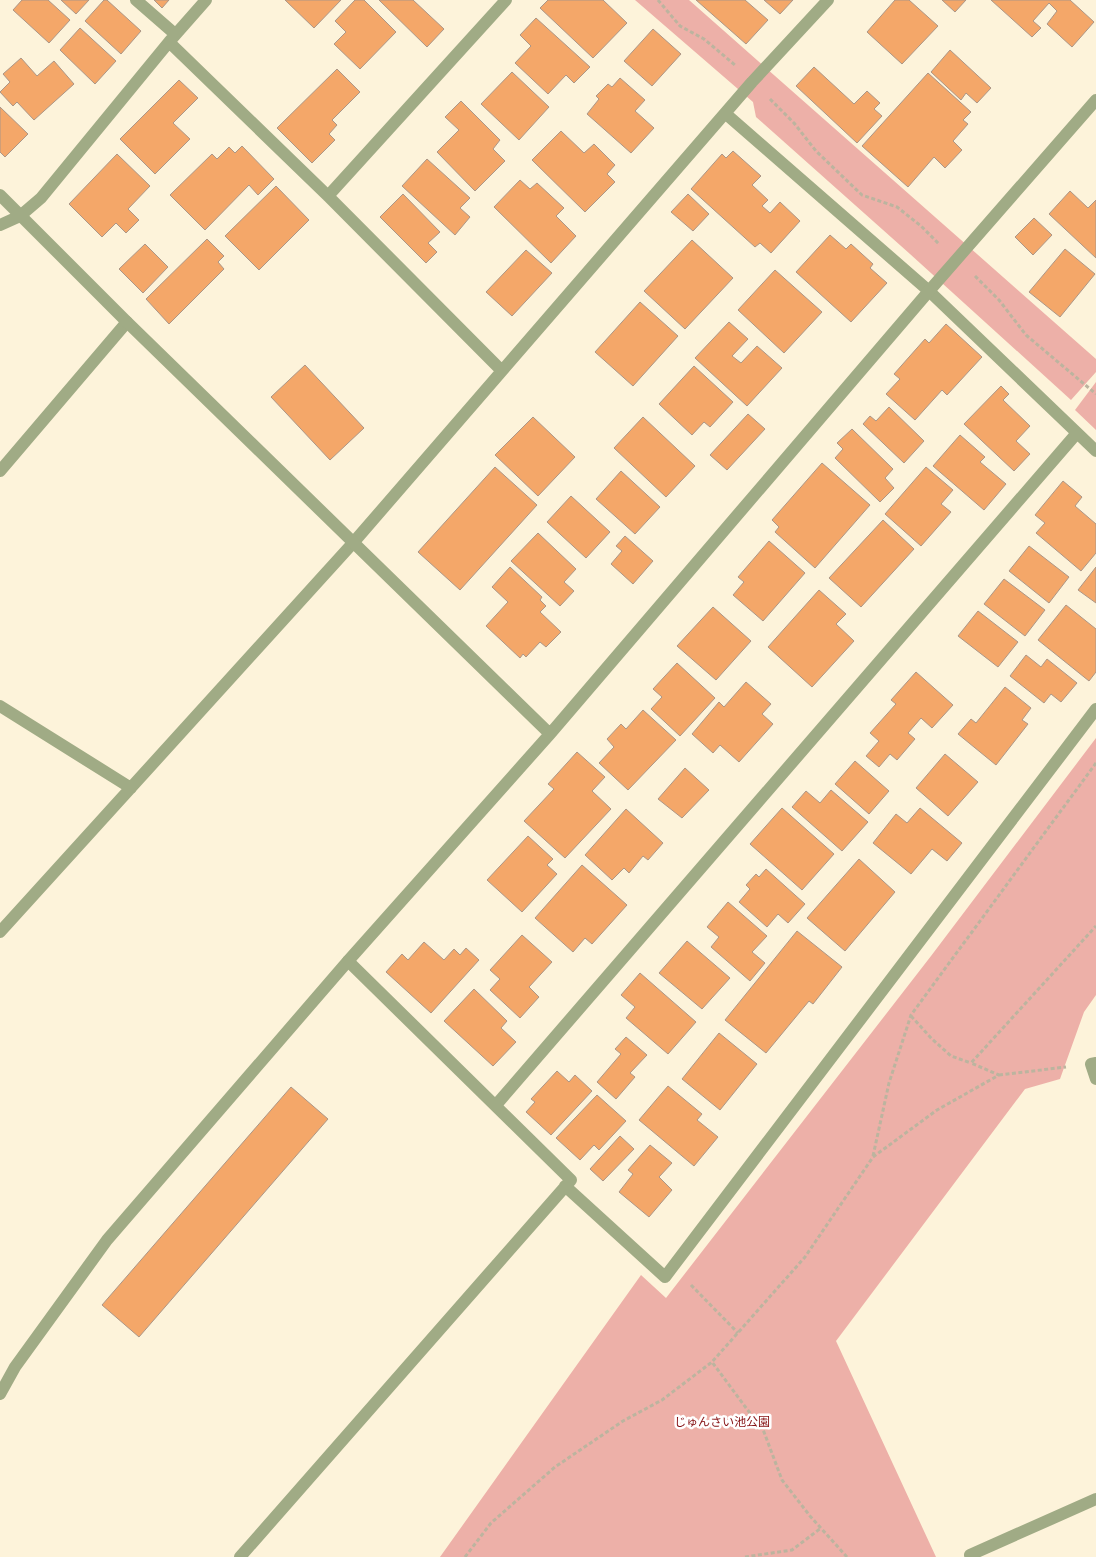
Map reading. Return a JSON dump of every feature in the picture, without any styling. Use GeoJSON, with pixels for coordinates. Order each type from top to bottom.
{"type":"FeatureCollection","features":[{"type":"Feature","properties":{"kind":"street"},"geometry":{"type":"LineString","coordinates":[[136,0],[502,370]]}},
{"type":"Feature","properties":{"kind":"street"},"geometry":{"type":"LineString","coordinates":[[0,225],[20,216],[41,198],[172,38],[206,0]]}},
{"type":"Feature","properties":{"kind":"street"},"geometry":{"type":"LineString","coordinates":[[328,196],[506,0]]}},
{"type":"Feature","properties":{"kind":"street"},"geometry":{"type":"LineString","coordinates":[[0,932],[353,543],[752,82],[828,0]]}},
{"type":"Feature","properties":{"kind":"street"},"geometry":{"type":"LineString","coordinates":[[0,1394],[15,1367],[107,1240],[348,961],[550,734],[929,291],[1096,100]]}},
{"type":"Feature","properties":{"kind":"street"},"geometry":{"type":"LineString","coordinates":[[726,114],[929,291],[1096,451]]}},
{"type":"Feature","properties":{"kind":"street"},"geometry":{"type":"LineString","coordinates":[[0,195],[126,322],[550,734]]}},
{"type":"Feature","properties":{"kind":"street"},"geometry":{"type":"LineString","coordinates":[[0,471],[126,322]]}},
{"type":"Feature","properties":{"kind":"street"},"geometry":{"type":"LineString","coordinates":[[496,1105],[1077,433]]}},
{"type":"Feature","properties":{"kind":"street"},"geometry":{"type":"LineString","coordinates":[[0,706],[130,788]]}},
{"type":"Feature","properties":{"kind":"street"},"geometry":{"type":"LineString","coordinates":[[565,1186],[665,1277],[1096,709]]}},
{"type":"Feature","properties":{"kind":"street"},"geometry":{"type":"LineString","coordinates":[[240,1557],[571,1180],[348,961]]}},
{"type":"Feature","properties":{"kind":"street"},"geometry":{"type":"LineString","coordinates":[[1094,1064],[1096,1079]]}},
{"type":"Feature","properties":{"kind":"street"},"geometry":{"type":"LineString","coordinates":[[970,1555],[1096,1499]]}},
{"type":"Feature","properties":{"kind":"path"},"geometry":{"type":"LineString","coordinates":[[658,0],[680,26],[704,40],[742,71],[794,123],[816,151],[862,195],[897,207],[921,226],[956,261],[979,279],[999,300],[1026,335],[1096,394]]}},
{"type":"Feature","properties":{"kind":"path"},"geometry":{"type":"LineString","coordinates":[[873,1157],[889,1083],[911,1015],[1096,763]]}},
{"type":"Feature","properties":{"kind":"path"},"geometry":{"type":"LineString","coordinates":[[971,1063],[1096,926]]}},
{"type":"Feature","properties":{"kind":"path"},"geometry":{"type":"LineString","coordinates":[[911,1015],[932,1039],[951,1056],[999,1075]]}},
{"type":"Feature","properties":{"kind":"path"},"geometry":{"type":"LineString","coordinates":[[465,1557],[490,1523],[555,1467],[623,1421],[662,1400],[712,1362],[805,1257],[873,1157],[937,1110],[999,1075],[1094,1064]]}},
{"type":"Feature","properties":{"kind":"path"},"geometry":{"type":"LineString","coordinates":[[690,1283],[738,1333]]}},
{"type":"Feature","properties":{"kind":"path"},"geometry":{"type":"LineString","coordinates":[[712,1362],[764,1432],[782,1480],[847,1557]]}},
{"type":"Feature","properties":{"kind":"path"},"geometry":{"type":"LineString","coordinates":[[745,1557],[792,1550],[821,1528]]}},
{"type":"Feature","properties":{"kind":"green space"},"geometry":{"type":"Polygon","coordinates":[[[635,0],[689,0],[1096,359],[1096,372],[1071,400],[756,117],[753,102],[635,0]]]}},
{"type":"Feature","properties":{"kind":"green space"},"geometry":{"type":"Polygon","coordinates":[[[1096,382],[1096,430],[1075,410],[1096,382]]]}},
{"type":"Feature","properties":{"kind":"green space","name":"じゅんさい池公園"},"geometry":{"type":"Polygon","coordinates":[[[1096,738],[1096,995],[1084,1012],[1060,1079],[1025,1089],[836,1341],[936,1557],[440,1557],[641,1275],[666,1298],[931,956],[1096,738]]]}},
{"type":"Feature","properties":{"kind":"building"},"geometry":{"type":"Polygon","coordinates":[[[22,0],[48,0],[70,20],[49,43],[13,10],[22,0]]]}},
{"type":"Feature","properties":{"kind":"building"},"geometry":{"type":"Polygon","coordinates":[[[61,0],[89,0],[76,14],[61,0]]]}},
{"type":"Feature","properties":{"kind":"building"},"geometry":{"type":"Polygon","coordinates":[[[104,0],[107,0],[141,31],[121,54],[85,21],[104,0]]]}},
{"type":"Feature","properties":{"kind":"building"},"geometry":{"type":"Polygon","coordinates":[[[154,0],[169,0],[162,8],[154,0]]]}},
{"type":"Feature","properties":{"kind":"building"},"geometry":{"type":"Polygon","coordinates":[[[285,0],[341,0],[314,28],[285,0]]]}},
{"type":"Feature","properties":{"kind":"building"},"geometry":{"type":"Polygon","coordinates":[[[355,0],[364,0],[396,32],[360,69],[334,44],[346,32],[335,21],[355,0]]]}},
{"type":"Feature","properties":{"kind":"building"},"geometry":{"type":"Polygon","coordinates":[[[379,0],[413,0],[444,29],[427,47],[379,0]]]}},
{"type":"Feature","properties":{"kind":"building"},"geometry":{"type":"Polygon","coordinates":[[[548,0],[603,0],[627,23],[593,58],[540,8],[548,0]]]}},
{"type":"Feature","properties":{"kind":"building"},"geometry":{"type":"Polygon","coordinates":[[[696,0],[745,0],[768,20],[746,44],[696,0]]]}},
{"type":"Feature","properties":{"kind":"building"},"geometry":{"type":"Polygon","coordinates":[[[764,0],[793,0],[780,14],[764,0]]]}},
{"type":"Feature","properties":{"kind":"building"},"geometry":{"type":"Polygon","coordinates":[[[895,0],[909,0],[938,26],[902,64],[867,32],[895,0]]]}},
{"type":"Feature","properties":{"kind":"building"},"geometry":{"type":"Polygon","coordinates":[[[942,0],[966,0],[955,12],[942,0]]]}},
{"type":"Feature","properties":{"kind":"building"},"geometry":{"type":"Polygon","coordinates":[[[991,0],[1070,0],[1094,22],[1072,47],[1047,24],[1057,11],[1049,3],[1033,21],[1041,28],[1032,37],[991,0]]]}},
{"type":"Feature","properties":{"kind":"building"},"geometry":{"type":"Polygon","coordinates":[[[536,18],[590,67],[574,83],[566,75],[548,94],[515,63],[531,46],[520,35],[536,18]]]}},
{"type":"Feature","properties":{"kind":"building"},"geometry":{"type":"Polygon","coordinates":[[[80,28],[116,61],[95,84],[60,50],[80,28]]]}},
{"type":"Feature","properties":{"kind":"building"},"geometry":{"type":"Polygon","coordinates":[[[653,29],[681,54],[652,86],[624,61],[653,29]]]}},
{"type":"Feature","properties":{"kind":"building"},"geometry":{"type":"Polygon","coordinates":[[[950,50],[991,88],[977,103],[966,93],[961,100],[931,72],[950,50]]]}},
{"type":"Feature","properties":{"kind":"building"},"geometry":{"type":"Polygon","coordinates":[[[21,58],[37,76],[54,61],[74,84],[34,120],[17,102],[13,106],[0,92],[10,82],[3,74],[21,58]]]}},
{"type":"Feature","properties":{"kind":"building"},"geometry":{"type":"Polygon","coordinates":[[[814,67],[854,104],[867,91],[880,103],[874,109],[882,116],[857,143],[796,86],[814,67]]]}},
{"type":"Feature","properties":{"kind":"building"},"geometry":{"type":"Polygon","coordinates":[[[337,69],[360,92],[332,120],[337,125],[329,134],[335,140],[312,163],[277,128],[337,69]]]}},
{"type":"Feature","properties":{"kind":"building"},"geometry":{"type":"Polygon","coordinates":[[[512,72],[549,107],[519,140],[481,104],[512,72]]]}},
{"type":"Feature","properties":{"kind":"building"},"geometry":{"type":"Polygon","coordinates":[[[928,73],[971,112],[963,120],[968,124],[953,141],[962,150],[945,168],[934,157],[908,187],[862,146],[928,73]]]}},
{"type":"Feature","properties":{"kind":"building"},"geometry":{"type":"Polygon","coordinates":[[[620,78],[645,100],[635,111],[654,128],[631,153],[587,114],[599,99],[596,96],[608,84],[612,87],[620,78]]]}},
{"type":"Feature","properties":{"kind":"building"},"geometry":{"type":"Polygon","coordinates":[[[179,80],[198,98],[173,123],[190,139],[155,174],[120,139],[179,80]]]}},
{"type":"Feature","properties":{"kind":"building"},"geometry":{"type":"Polygon","coordinates":[[[461,101],[500,140],[493,149],[505,161],[475,191],[437,152],[459,130],[445,117],[461,101]]]}},
{"type":"Feature","properties":{"kind":"building"},"geometry":{"type":"Polygon","coordinates":[[[0,107],[28,134],[5,157],[0,152],[0,107]]]}},
{"type":"Feature","properties":{"kind":"building"},"geometry":{"type":"Polygon","coordinates":[[[561,131],[584,153],[594,144],[615,165],[607,174],[615,182],[585,212],[532,160],[561,131]]]}},
{"type":"Feature","properties":{"kind":"building"},"geometry":{"type":"Polygon","coordinates":[[[242,146],[274,179],[258,195],[249,185],[205,230],[170,195],[212,154],[217,159],[229,147],[235,153],[242,146]]]}},
{"type":"Feature","properties":{"kind":"building"},"geometry":{"type":"Polygon","coordinates":[[[733,151],[761,176],[752,185],[768,200],[762,206],[770,213],[780,202],[800,221],[771,253],[760,243],[755,247],[691,189],[722,154],[726,158],[733,151]]]}},
{"type":"Feature","properties":{"kind":"building"},"geometry":{"type":"Polygon","coordinates":[[[117,154],[150,186],[128,209],[139,220],[126,233],[116,223],[102,237],[69,204],[117,154]]]}},
{"type":"Feature","properties":{"kind":"building"},"geometry":{"type":"Polygon","coordinates":[[[427,159],[470,198],[460,208],[470,217],[455,235],[402,186],[427,159]]]}},
{"type":"Feature","properties":{"kind":"building"},"geometry":{"type":"Polygon","coordinates":[[[520,180],[530,189],[537,183],[564,208],[556,216],[576,236],[551,263],[494,207],[520,180]]]}},
{"type":"Feature","properties":{"kind":"building"},"geometry":{"type":"Polygon","coordinates":[[[276,186],[309,220],[259,270],[225,236],[276,186]]]}},
{"type":"Feature","properties":{"kind":"building"},"geometry":{"type":"Polygon","coordinates":[[[1070,191],[1088,208],[1096,200],[1096,258],[1049,214],[1070,191]]]}},
{"type":"Feature","properties":{"kind":"building"},"geometry":{"type":"Polygon","coordinates":[[[403,194],[440,232],[428,243],[437,252],[426,263],[380,217],[403,194]]]}},
{"type":"Feature","properties":{"kind":"building"},"geometry":{"type":"Polygon","coordinates":[[[688,194],[709,214],[693,231],[671,212],[688,194]]]}},
{"type":"Feature","properties":{"kind":"building"},"geometry":{"type":"Polygon","coordinates":[[[1034,218],[1052,235],[1033,255],[1015,237],[1034,218]]]}},
{"type":"Feature","properties":{"kind":"building"},"geometry":{"type":"Polygon","coordinates":[[[830,235],[846,249],[851,244],[873,264],[870,268],[887,283],[851,322],[796,272],[830,235]]]}},
{"type":"Feature","properties":{"kind":"building"},"geometry":{"type":"Polygon","coordinates":[[[207,239],[224,256],[218,262],[224,269],[169,324],[146,299],[207,239]]]}},
{"type":"Feature","properties":{"kind":"building"},"geometry":{"type":"Polygon","coordinates":[[[692,240],[733,278],[685,329],[644,291],[692,240]]]}},
{"type":"Feature","properties":{"kind":"building"},"geometry":{"type":"Polygon","coordinates":[[[145,244],[168,267],[143,293],[119,269],[145,244]]]}},
{"type":"Feature","properties":{"kind":"building"},"geometry":{"type":"Polygon","coordinates":[[[1065,249],[1095,274],[1060,317],[1029,292],[1065,249]]]}},
{"type":"Feature","properties":{"kind":"building"},"geometry":{"type":"Polygon","coordinates":[[[526,250],[552,273],[512,316],[486,292],[526,250]]]}},
{"type":"Feature","properties":{"kind":"building"},"geometry":{"type":"Polygon","coordinates":[[[775,270],[822,312],[784,353],[738,310],[775,270]]]}},
{"type":"Feature","properties":{"kind":"building"},"geometry":{"type":"Polygon","coordinates":[[[640,302],[678,336],[633,386],[595,352],[640,302]]]}},
{"type":"Feature","properties":{"kind":"building"},"geometry":{"type":"Polygon","coordinates":[[[729,322],[748,339],[732,356],[741,363],[757,346],[782,368],[747,406],[695,358],[729,322]]]}},
{"type":"Feature","properties":{"kind":"building"},"geometry":{"type":"Polygon","coordinates":[[[946,324],[982,357],[947,395],[942,390],[915,420],[886,394],[900,379],[894,374],[925,339],[929,343],[946,324]]]}},
{"type":"Feature","properties":{"kind":"building"},"geometry":{"type":"Polygon","coordinates":[[[305,365],[364,428],[330,460],[271,397],[305,365]]]}},
{"type":"Feature","properties":{"kind":"building"},"geometry":{"type":"Polygon","coordinates":[[[694,366],[733,402],[710,427],[704,422],[692,435],[659,404],[694,366]]]}},
{"type":"Feature","properties":{"kind":"building"},"geometry":{"type":"Polygon","coordinates":[[[1001,386],[1009,394],[1003,400],[1030,426],[1016,441],[1030,454],[1014,471],[964,424],[1001,386]]]}},
{"type":"Feature","properties":{"kind":"building"},"geometry":{"type":"Polygon","coordinates":[[[889,407],[924,441],[904,463],[863,424],[870,416],[876,421],[889,407]]]}},
{"type":"Feature","properties":{"kind":"building"},"geometry":{"type":"Polygon","coordinates":[[[748,414],[765,429],[727,470],[710,455],[748,414]]]}},
{"type":"Feature","properties":{"kind":"building"},"geometry":{"type":"Polygon","coordinates":[[[533,417],[575,457],[538,496],[495,455],[533,417]]]}},
{"type":"Feature","properties":{"kind":"building"},"geometry":{"type":"Polygon","coordinates":[[[643,417],[695,466],[666,497],[614,448],[643,417]]]}},
{"type":"Feature","properties":{"kind":"building"},"geometry":{"type":"Polygon","coordinates":[[[852,429],[893,469],[885,478],[894,488],[880,502],[835,458],[843,449],[837,443],[852,429]]]}},
{"type":"Feature","properties":{"kind":"building"},"geometry":{"type":"Polygon","coordinates":[[[960,435],[985,457],[980,462],[1006,484],[984,510],[933,466],[960,435]]]}},
{"type":"Feature","properties":{"kind":"building"},"geometry":{"type":"Polygon","coordinates":[[[822,463],[870,505],[815,568],[775,532],[779,527],[772,520],[822,463]]]}},
{"type":"Feature","properties":{"kind":"building"},"geometry":{"type":"Polygon","coordinates":[[[495,467],[537,505],[460,590],[418,552],[495,467]]]}},
{"type":"Feature","properties":{"kind":"building"},"geometry":{"type":"Polygon","coordinates":[[[926,467],[953,490],[941,504],[951,512],[921,546],[885,514],[926,467]]]}},
{"type":"Feature","properties":{"kind":"building"},"geometry":{"type":"Polygon","coordinates":[[[621,471],[660,507],[635,534],[596,499],[621,471]]]}},
{"type":"Feature","properties":{"kind":"building"},"geometry":{"type":"Polygon","coordinates":[[[1063,481],[1082,497],[1075,506],[1096,524],[1096,553],[1081,571],[1036,533],[1045,523],[1035,515],[1063,481]]]}},
{"type":"Feature","properties":{"kind":"building"},"geometry":{"type":"Polygon","coordinates":[[[571,496],[610,532],[586,558],[547,522],[571,496]]]}},
{"type":"Feature","properties":{"kind":"building"},"geometry":{"type":"Polygon","coordinates":[[[883,520],[914,549],[861,607],[829,578],[883,520]]]}},
{"type":"Feature","properties":{"kind":"building"},"geometry":{"type":"Polygon","coordinates":[[[538,533],[576,569],[564,582],[574,591],[560,606],[511,561],[538,533]]]}},
{"type":"Feature","properties":{"kind":"building"},"geometry":{"type":"Polygon","coordinates":[[[625,536],[653,561],[633,584],[611,564],[622,551],[616,546],[625,536]]]}},
{"type":"Feature","properties":{"kind":"building"},"geometry":{"type":"Polygon","coordinates":[[[769,541],[805,573],[763,621],[733,595],[744,582],[738,577],[769,541]]]}},
{"type":"Feature","properties":{"kind":"building"},"geometry":{"type":"Polygon","coordinates":[[[1029,546],[1069,577],[1049,603],[1009,571],[1029,546]]]}},
{"type":"Feature","properties":{"kind":"building"},"geometry":{"type":"Polygon","coordinates":[[[510,567],[542,597],[540,600],[546,606],[540,612],[561,632],[546,647],[540,642],[526,657],[523,654],[520,658],[486,626],[508,602],[492,587],[510,567]]]}},
{"type":"Feature","properties":{"kind":"building"},"geometry":{"type":"Polygon","coordinates":[[[1096,567],[1096,603],[1078,590],[1096,567]]]}},
{"type":"Feature","properties":{"kind":"building"},"geometry":{"type":"Polygon","coordinates":[[[1004,579],[1045,610],[1025,636],[984,604],[1004,579]]]}},
{"type":"Feature","properties":{"kind":"building"},"geometry":{"type":"Polygon","coordinates":[[[819,590],[846,614],[836,624],[854,641],[812,687],[768,647],[819,590]]]}},
{"type":"Feature","properties":{"kind":"building"},"geometry":{"type":"Polygon","coordinates":[[[1066,605],[1096,629],[1096,672],[1089,681],[1038,640],[1066,605]]]}},
{"type":"Feature","properties":{"kind":"building"},"geometry":{"type":"Polygon","coordinates":[[[713,607],[751,641],[716,680],[677,646],[713,607]]]}},
{"type":"Feature","properties":{"kind":"building"},"geometry":{"type":"Polygon","coordinates":[[[978,611],[1018,642],[998,667],[958,636],[978,611]]]}},
{"type":"Feature","properties":{"kind":"building"},"geometry":{"type":"Polygon","coordinates":[[[1026,655],[1041,667],[1047,659],[1077,683],[1061,702],[1051,694],[1044,703],[1010,676],[1026,655]]]}},
{"type":"Feature","properties":{"kind":"building"},"geometry":{"type":"Polygon","coordinates":[[[677,663],[715,698],[680,736],[651,709],[662,697],[653,689],[677,663]]]}},
{"type":"Feature","properties":{"kind":"building"},"geometry":{"type":"Polygon","coordinates":[[[916,672],[953,705],[932,728],[921,718],[908,733],[915,739],[897,760],[890,754],[879,767],[866,756],[879,741],[870,733],[896,704],[891,700],[916,672]]]}},
{"type":"Feature","properties":{"kind":"building"},"geometry":{"type":"Polygon","coordinates":[[[746,682],[771,704],[762,714],[773,724],[739,762],[720,745],[713,753],[692,734],[719,702],[724,707],[746,682]]]}},
{"type":"Feature","properties":{"kind":"building"},"geometry":{"type":"Polygon","coordinates":[[[1005,687],[1031,708],[1022,720],[1028,724],[996,765],[958,734],[971,719],[976,723],[1005,687]]]}},
{"type":"Feature","properties":{"kind":"building"},"geometry":{"type":"Polygon","coordinates":[[[643,710],[676,740],[628,790],[599,763],[614,747],[607,739],[621,724],[626,729],[643,710]]]}},
{"type":"Feature","properties":{"kind":"building"},"geometry":{"type":"Polygon","coordinates":[[[577,752],[605,777],[592,791],[611,809],[565,858],[524,821],[554,789],[548,784],[577,752]]]}},
{"type":"Feature","properties":{"kind":"building"},"geometry":{"type":"Polygon","coordinates":[[[945,754],[978,782],[948,816],[916,788],[945,754]]]}},
{"type":"Feature","properties":{"kind":"building"},"geometry":{"type":"Polygon","coordinates":[[[855,761],[889,791],[869,814],[835,784],[855,761]]]}},
{"type":"Feature","properties":{"kind":"building"},"geometry":{"type":"Polygon","coordinates":[[[685,768],[709,790],[682,818],[658,799],[685,768]]]}},
{"type":"Feature","properties":{"kind":"building"},"geometry":{"type":"Polygon","coordinates":[[[831,790],[868,822],[842,851],[792,807],[806,791],[820,803],[831,790]]]}},
{"type":"Feature","properties":{"kind":"building"},"geometry":{"type":"Polygon","coordinates":[[[782,808],[834,854],[802,890],[750,844],[782,808]]]}},
{"type":"Feature","properties":{"kind":"building"},"geometry":{"type":"Polygon","coordinates":[[[920,808],[962,843],[947,861],[932,849],[911,874],[873,843],[896,814],[907,823],[920,808]]]}},
{"type":"Feature","properties":{"kind":"building"},"geometry":{"type":"Polygon","coordinates":[[[626,809],[663,843],[648,860],[643,856],[629,873],[624,868],[612,880],[585,855],[626,809]]]}},
{"type":"Feature","properties":{"kind":"building"},"geometry":{"type":"Polygon","coordinates":[[[528,836],[553,859],[547,865],[557,874],[522,912],[487,880],[528,836]]]}},
{"type":"Feature","properties":{"kind":"building"},"geometry":{"type":"Polygon","coordinates":[[[859,859],[895,892],[845,951],[807,918],[859,859]]]}},
{"type":"Feature","properties":{"kind":"building"},"geometry":{"type":"Polygon","coordinates":[[[582,865],[627,905],[592,944],[585,938],[573,952],[535,918],[582,865]]]}},
{"type":"Feature","properties":{"kind":"building"},"geometry":{"type":"Polygon","coordinates":[[[766,869],[805,904],[788,923],[778,914],[767,927],[739,902],[750,889],[746,885],[756,874],[759,877],[766,869]]]}},
{"type":"Feature","properties":{"kind":"building"},"geometry":{"type":"Polygon","coordinates":[[[728,902],[767,936],[752,952],[765,963],[750,981],[711,947],[719,937],[707,927],[728,902]]]}},
{"type":"Feature","properties":{"kind":"building"},"geometry":{"type":"Polygon","coordinates":[[[797,931],[842,967],[813,1004],[809,1001],[766,1053],[725,1020],[797,931]]]}},
{"type":"Feature","properties":{"kind":"building"},"geometry":{"type":"Polygon","coordinates":[[[522,935],[552,962],[529,987],[539,997],[520,1018],[490,990],[500,979],[490,970],[522,935]]]}},
{"type":"Feature","properties":{"kind":"building"},"geometry":{"type":"Polygon","coordinates":[[[687,941],[730,978],[702,1009],[659,973],[687,941]]]}},
{"type":"Feature","properties":{"kind":"building"},"geometry":{"type":"Polygon","coordinates":[[[424,942],[444,960],[454,949],[460,955],[466,948],[479,960],[431,1013],[386,972],[402,954],[408,960],[424,942]]]}},
{"type":"Feature","properties":{"kind":"building"},"geometry":{"type":"Polygon","coordinates":[[[640,973],[696,1022],[668,1054],[626,1018],[635,1007],[621,995],[640,973]]]}},
{"type":"Feature","properties":{"kind":"building"},"geometry":{"type":"Polygon","coordinates":[[[474,989],[507,1021],[501,1028],[516,1042],[493,1066],[444,1021],[474,989]]]}},
{"type":"Feature","properties":{"kind":"building"},"geometry":{"type":"Polygon","coordinates":[[[719,1033],[757,1064],[720,1110],[682,1079],[719,1033]]]}},
{"type":"Feature","properties":{"kind":"building"},"geometry":{"type":"Polygon","coordinates":[[[626,1037],[647,1055],[630,1073],[635,1077],[616,1099],[597,1082],[621,1054],[615,1049],[626,1037]]]}},
{"type":"Feature","properties":{"kind":"building"},"geometry":{"type":"Polygon","coordinates":[[[557,1071],[569,1082],[575,1075],[592,1091],[551,1135],[526,1112],[535,1102],[531,1099],[557,1071]]]}},
{"type":"Feature","properties":{"kind":"building"},"geometry":{"type":"Polygon","coordinates":[[[668,1086],[702,1114],[697,1120],[718,1137],[694,1166],[639,1120],[668,1086]]]}},
{"type":"Feature","properties":{"kind":"building"},"geometry":{"type":"Polygon","coordinates":[[[291,1087],[328,1119],[139,1337],[102,1305],[291,1087]]]}},
{"type":"Feature","properties":{"kind":"building"},"geometry":{"type":"Polygon","coordinates":[[[597,1095],[626,1121],[599,1150],[594,1145],[580,1160],[556,1138],[597,1095]]]}},
{"type":"Feature","properties":{"kind":"building"},"geometry":{"type":"Polygon","coordinates":[[[620,1136],[634,1149],[603,1181],[590,1169],[620,1136]]]}},
{"type":"Feature","properties":{"kind":"building"},"geometry":{"type":"Polygon","coordinates":[[[650,1145],[672,1163],[659,1177],[672,1190],[649,1217],[619,1192],[633,1174],[628,1170],[650,1145]]]}}]}
